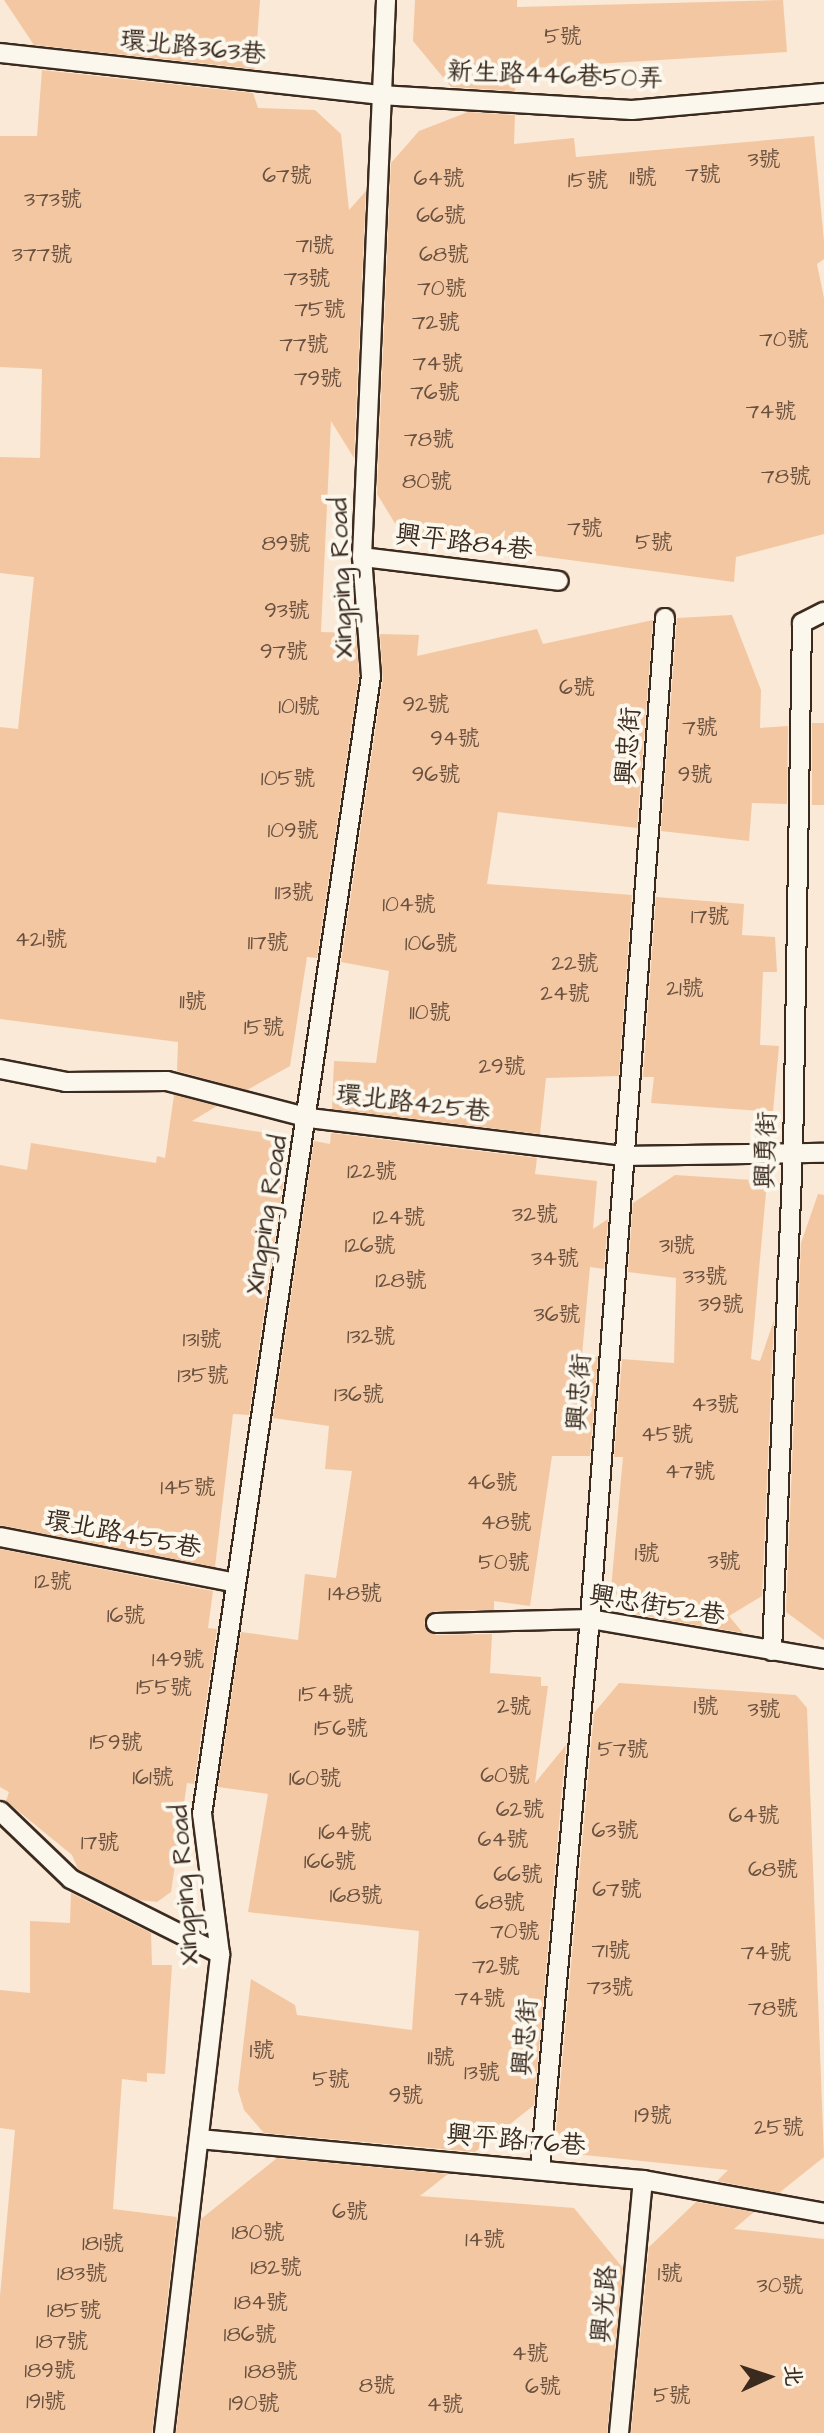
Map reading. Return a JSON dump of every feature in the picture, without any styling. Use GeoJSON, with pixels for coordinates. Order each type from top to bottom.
{"type":"FeatureCollection","features":[{"type":"Feature","properties":{"kind":"lane","name":"Xingping Road"},"geometry":{"type":"LineString","coordinates":[[164,2433],[220,1954],[202,1814],[309,1118],[371,676],[362,557],[386,0]]}},
{"type":"Feature","properties":{"kind":"lane","name":"環北路363巷"},"geometry":{"type":"LineString","coordinates":[[0,53],[380,95]]}},
{"type":"Feature","properties":{"kind":"lane","name":"新生路446巷50弄"},"geometry":{"type":"LineString","coordinates":[[380,95],[632,110],[824,93]]}},
{"type":"Feature","properties":{"kind":"lane","name":"興平路84巷"},"geometry":{"type":"LineString","coordinates":[[362,557],[559,581]]}},
{"type":"Feature","properties":{"kind":"lane","name":"興勇街"},"geometry":{"type":"LineString","coordinates":[[772,1651],[793,1154],[802,623],[824,612]]}},
{"type":"Feature","properties":{"kind":"lane","name":"興忠街"},"geometry":{"type":"LineString","coordinates":[[540,2169],[590,1619],[665,618]]}},
{"type":"Feature","properties":{"kind":"lane","name":"環北路425巷"},"geometry":{"type":"LineString","coordinates":[[0,1069],[66,1082],[167,1081],[309,1118],[623,1156],[824,1153]]}},
{"type":"Feature","properties":{"kind":"lane","name":"環北路455巷"},"geometry":{"type":"LineString","coordinates":[[0,1537],[236,1583]]}},
{"type":"Feature","properties":{"kind":"lane","name":"興忠街52巷"},"geometry":{"type":"LineString","coordinates":[[436,1623],[590,1619],[772,1651]]}},
{"type":"Feature","properties":{"kind":"lane"},"geometry":{"type":"LineString","coordinates":[[772,1651],[824,1659]]}},
{"type":"Feature","properties":{"kind":"lane"},"geometry":{"type":"LineString","coordinates":[[0,1811],[71,1879],[220,1954]]}},
{"type":"Feature","properties":{"kind":"lane","name":"興平路176巷"},"geometry":{"type":"LineString","coordinates":[[200,2139],[643,2180],[824,2213]]}},
{"type":"Feature","properties":{"kind":"lane","name":"興光路"},"geometry":{"type":"LineString","coordinates":[[619,2433],[643,2180]]}},
{"type":"Feature","properties":{"kind":"building"},"geometry":{"type":"Polygon","coordinates":[[[4,0],[260,0],[255,69],[34,45],[4,0]]]}},
{"type":"Feature","properties":{"kind":"building"},"geometry":{"type":"Polygon","coordinates":[[[415,0],[517,0],[517,7],[783,0],[787,52],[516,69],[515,91],[451,87],[413,41],[415,0]]]}},
{"type":"Feature","properties":{"kind":"building"},"geometry":{"type":"Polygon","coordinates":[[[42,70],[253,93],[258,108],[315,110],[341,134],[349,210],[366,191],[354,458],[331,421],[321,632],[356,633],[359,676],[317,958],[307,957],[290,1066],[247,1090],[177,1071],[178,1042],[0,1019],[0,727],[18,729],[34,577],[0,573],[0,457],[40,458],[42,369],[0,367],[0,136],[37,136],[42,70]]]}},
{"type":"Feature","properties":{"kind":"building"},"geometry":{"type":"Polygon","coordinates":[[[468,112],[515,115],[514,144],[574,138],[576,157],[814,136],[824,241],[824,259],[817,264],[824,298],[824,534],[736,557],[734,582],[404,538],[377,494],[391,163],[419,131],[468,112]]]}},
{"type":"Feature","properties":{"kind":"building"},"geometry":{"type":"Polygon","coordinates":[[[732,615],[761,690],[760,728],[788,726],[787,804],[752,803],[749,841],[661,831],[677,618],[732,615]]]}},
{"type":"Feature","properties":{"kind":"building"},"geometry":{"type":"Polygon","coordinates":[[[653,620],[637,828],[498,812],[487,884],[632,895],[619,1076],[546,1078],[540,1134],[332,1109],[334,1061],[376,1063],[389,971],[341,962],[383,678],[380,634],[419,635],[417,656],[537,629],[543,644],[653,620]]]}},
{"type":"Feature","properties":{"kind":"building"},"geometry":{"type":"Polygon","coordinates":[[[812,723],[824,723],[824,805],[812,805],[812,723]]]}},
{"type":"Feature","properties":{"kind":"building"},"geometry":{"type":"Polygon","coordinates":[[[656,897],[744,904],[742,935],[775,937],[777,972],[763,972],[760,1045],[779,1046],[773,1112],[651,1103],[654,1077],[643,1077],[656,897]]]}},
{"type":"Feature","properties":{"kind":"building"},"geometry":{"type":"Polygon","coordinates":[[[174,1095],[217,1106],[192,1121],[290,1137],[249,1415],[233,1414],[215,1567],[0,1525],[0,1165],[27,1170],[31,1143],[156,1163],[157,1156],[165,1158],[174,1095]]]}},
{"type":"Feature","properties":{"kind":"building"},"geometry":{"type":"Polygon","coordinates":[[[331,1133],[537,1158],[535,1174],[597,1181],[593,1229],[608,1219],[604,1269],[590,1267],[582,1355],[598,1357],[590,1456],[552,1456],[530,1606],[494,1601],[494,1610],[435,1611],[424,1623],[436,1635],[492,1634],[490,1673],[541,1677],[541,1686],[548,1686],[535,1783],[566,1745],[534,2105],[475,2152],[264,2133],[244,2110],[238,2090],[251,1979],[295,2005],[297,2015],[412,2030],[419,1931],[248,1912],[268,1794],[218,1787],[241,1632],[298,1640],[305,1574],[336,1578],[352,1471],[325,1469],[329,1426],[273,1418],[314,1141],[330,1144],[331,1133]]]}},
{"type":"Feature","properties":{"kind":"building"},"geometry":{"type":"Polygon","coordinates":[[[675,1175],[767,1181],[751,1359],[760,1361],[774,1320],[762,1596],[729,1616],[743,1633],[638,1615],[611,1589],[623,1457],[614,1457],[622,1359],[674,1363],[676,1278],[628,1272],[633,1203],[675,1175]]]}},
{"type":"Feature","properties":{"kind":"building"},"geometry":{"type":"Polygon","coordinates":[[[818,1194],[824,1195],[824,1640],[786,1612],[801,1243],[818,1194]]]}},
{"type":"Feature","properties":{"kind":"building"},"geometry":{"type":"Polygon","coordinates":[[[0,1549],[213,1591],[208,1628],[217,1629],[194,1784],[187,1783],[171,1892],[157,1902],[139,1900],[78,1869],[72,1855],[6,1801],[9,1792],[0,1787],[0,1549]]]}},
{"type":"Feature","properties":{"kind":"building"},"geometry":{"type":"Polygon","coordinates":[[[619,1683],[796,1695],[807,1708],[824,2157],[779,2193],[717,2181],[728,2170],[575,2154],[556,2130],[594,1713],[619,1683]]]}},
{"type":"Feature","properties":{"kind":"building"},"geometry":{"type":"Polygon","coordinates":[[[71,1893],[151,1933],[152,1965],[172,1965],[165,2074],[147,2073],[147,2082],[122,2079],[113,2209],[177,2217],[152,2433],[0,2433],[0,2296],[15,2130],[0,2128],[0,1990],[30,1993],[30,1921],[70,1923],[71,1893]]]}},
{"type":"Feature","properties":{"kind":"building"},"geometry":{"type":"Polygon","coordinates":[[[277,2158],[448,2174],[420,2196],[574,2208],[623,2268],[607,2433],[176,2433],[201,2219],[277,2158]]]}},
{"type":"Feature","properties":{"kind":"building"},"geometry":{"type":"Polygon","coordinates":[[[696,2202],[754,2212],[734,2229],[824,2239],[824,2433],[631,2433],[649,2247],[696,2202]]]}}]}
